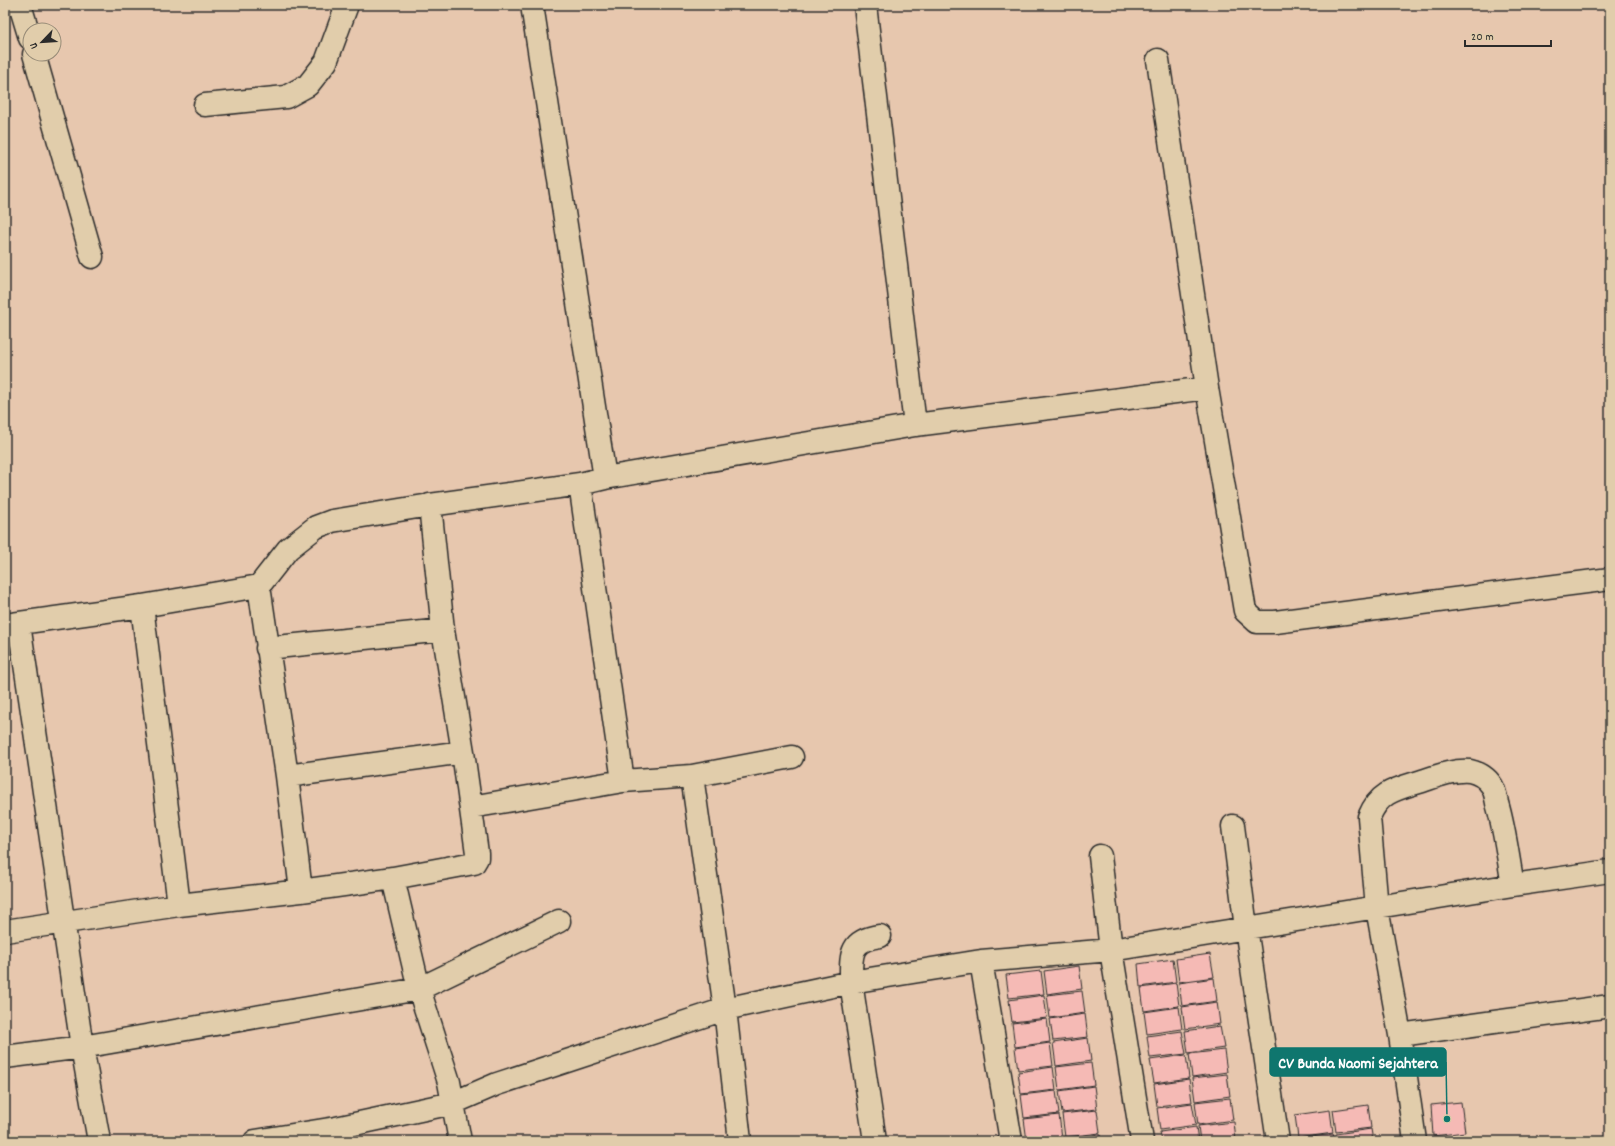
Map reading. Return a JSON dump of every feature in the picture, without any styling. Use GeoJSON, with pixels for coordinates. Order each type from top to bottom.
{"type":"FeatureCollection","features":[{"type":"Feature","properties":{"kind":"street"},"geometry":{"type":"LineString","coordinates":[[20,5],[25,22]]}},
{"type":"Feature","properties":{"kind":"street"},"geometry":{"type":"LineString","coordinates":[[205,105],[286,97],[308,85],[326,62],[347,5]]}},
{"type":"Feature","properties":{"kind":"street"},"geometry":{"type":"LineString","coordinates":[[532,5],[605,478]]}},
{"type":"Feature","properties":{"kind":"street"},"geometry":{"type":"LineString","coordinates":[[865,5],[915,425]]}},
{"type":"Feature","properties":{"kind":"street"},"geometry":{"type":"LineString","coordinates":[[1158,60],[1207,388],[1245,611],[1257,622],[1283,621],[1610,579]]}},
{"type":"Feature","properties":{"kind":"street"},"geometry":{"type":"LineString","coordinates":[[36,62],[92,257]]}},
{"type":"Feature","properties":{"kind":"street"},"geometry":{"type":"LineString","coordinates":[[99,1141],[12,624],[142,606],[259,586],[288,549],[316,527],[332,521],[430,505],[580,484],[605,478],[915,425],[1207,388]]}},
{"type":"Feature","properties":{"kind":"street"},"geometry":{"type":"LineString","coordinates":[[580,484],[624,781]]}},
{"type":"Feature","properties":{"kind":"street"},"geometry":{"type":"LineString","coordinates":[[5,931],[179,905],[301,891],[393,878],[474,863],[477,858],[477,853],[463,752],[443,630],[430,505]]}},
{"type":"Feature","properties":{"kind":"street"},"geometry":{"type":"LineString","coordinates":[[259,586],[287,776],[301,891]]}},
{"type":"Feature","properties":{"kind":"street"},"geometry":{"type":"LineString","coordinates":[[142,606],[179,905]]}},
{"type":"Feature","properties":{"kind":"street"},"geometry":{"type":"LineString","coordinates":[[267,648],[443,630]]}},
{"type":"Feature","properties":{"kind":"street"},"geometry":{"type":"LineString","coordinates":[[287,776],[463,752]]}},
{"type":"Feature","properties":{"kind":"street"},"geometry":{"type":"LineString","coordinates":[[471,807],[624,781],[692,776],[792,757]]}},
{"type":"Feature","properties":{"kind":"street"},"geometry":{"type":"LineString","coordinates":[[1415,1141],[1400,1035],[1377,908],[1369,817],[1374,806],[1382,797],[1399,788],[1458,771],[1481,775],[1493,787],[1500,811],[1513,885]]}},
{"type":"Feature","properties":{"kind":"street"},"geometry":{"type":"LineString","coordinates":[[692,776],[725,1009],[737,1140]]}},
{"type":"Feature","properties":{"kind":"street"},"geometry":{"type":"LineString","coordinates":[[1233,826],[1246,928],[1278,1141]]}},
{"type":"Feature","properties":{"kind":"street"},"geometry":{"type":"LineString","coordinates":[[1100,856],[1111,950],[1142,1141]]}},
{"type":"Feature","properties":{"kind":"street"},"geometry":{"type":"LineString","coordinates":[[255,1141],[338,1135],[453,1103],[497,1084],[725,1009],[851,982],[981,962],[1111,950],[1513,885],[1610,871]]}},
{"type":"Feature","properties":{"kind":"street"},"geometry":{"type":"LineString","coordinates":[[393,878],[419,990],[449,1082],[460,1141]]}},
{"type":"Feature","properties":{"kind":"street"},"geometry":{"type":"LineString","coordinates":[[5,1057],[82,1047],[419,990],[559,921]]}},
{"type":"Feature","properties":{"kind":"street"},"geometry":{"type":"LineString","coordinates":[[875,1141],[851,982],[853,950],[857,943],[869,937],[880,936]]}},
{"type":"Feature","properties":{"kind":"street"},"geometry":{"type":"LineString","coordinates":[[981,962],[1011,1141]]}},
{"type":"Feature","properties":{"kind":"street"},"geometry":{"type":"LineString","coordinates":[[1400,1035],[1610,1006]]}},
{"type":"Feature","properties":{"kind":"building"},"geometry":{"type":"Polygon","coordinates":[[[1210,954],[1214,977],[1179,982],[1176,959],[1210,954]]]}},
{"type":"Feature","properties":{"kind":"building"},"geometry":{"type":"Polygon","coordinates":[[[1173,959],[1176,982],[1140,987],[1138,964],[1173,959]]]}},
{"type":"Feature","properties":{"kind":"building"},"geometry":{"type":"Polygon","coordinates":[[[1079,966],[1082,989],[1047,994],[1044,971],[1079,966]]]}},
{"type":"Feature","properties":{"kind":"building"},"geometry":{"type":"Polygon","coordinates":[[[1041,971],[1044,994],[1009,998],[1006,975],[1041,971]]]}},
{"type":"Feature","properties":{"kind":"building"},"geometry":{"type":"Polygon","coordinates":[[[1214,978],[1217,1001],[1182,1006],[1179,983],[1214,978]]]}},
{"type":"Feature","properties":{"kind":"building"},"geometry":{"type":"Polygon","coordinates":[[[1176,983],[1179,1006],[1144,1011],[1141,988],[1176,983]]]}},
{"type":"Feature","properties":{"kind":"building"},"geometry":{"type":"Polygon","coordinates":[[[1082,991],[1085,1013],[1050,1018],[1047,995],[1082,991]]]}},
{"type":"Feature","properties":{"kind":"building"},"geometry":{"type":"Polygon","coordinates":[[[1044,995],[1047,1018],[1012,1022],[1009,1000],[1044,995]]]}},
{"type":"Feature","properties":{"kind":"building"},"geometry":{"type":"Polygon","coordinates":[[[1217,1002],[1220,1024],[1185,1029],[1182,1007],[1217,1002]]]}},
{"type":"Feature","properties":{"kind":"building"},"geometry":{"type":"Polygon","coordinates":[[[1179,1007],[1182,1029],[1147,1034],[1144,1012],[1179,1007]]]}},
{"type":"Feature","properties":{"kind":"building"},"geometry":{"type":"Polygon","coordinates":[[[1085,1014],[1088,1037],[1053,1041],[1050,1019],[1085,1014]]]}},
{"type":"Feature","properties":{"kind":"building"},"geometry":{"type":"Polygon","coordinates":[[[1047,1019],[1050,1042],[1015,1047],[1012,1023],[1047,1019]]]}},
{"type":"Feature","properties":{"kind":"building"},"geometry":{"type":"Polygon","coordinates":[[[1220,1026],[1224,1048],[1188,1053],[1185,1031],[1220,1026]]]}},
{"type":"Feature","properties":{"kind":"building"},"geometry":{"type":"Polygon","coordinates":[[[1182,1031],[1186,1054],[1150,1058],[1147,1036],[1182,1031]]]}},
{"type":"Feature","properties":{"kind":"building"},"geometry":{"type":"Polygon","coordinates":[[[1088,1038],[1091,1061],[1056,1066],[1053,1043],[1088,1038]]]}},
{"type":"Feature","properties":{"kind":"building"},"geometry":{"type":"Polygon","coordinates":[[[1050,1043],[1053,1066],[1018,1070],[1015,1048],[1050,1043]]]}},
{"type":"Feature","properties":{"kind":"building"},"geometry":{"type":"Polygon","coordinates":[[[1224,1050],[1227,1072],[1192,1077],[1189,1054],[1224,1050]]]}},
{"type":"Feature","properties":{"kind":"building"},"geometry":{"type":"Polygon","coordinates":[[[1186,1055],[1189,1078],[1154,1083],[1150,1060],[1186,1055]]]}},
{"type":"Feature","properties":{"kind":"building"},"geometry":{"type":"Polygon","coordinates":[[[1091,1063],[1094,1085],[1059,1090],[1056,1067],[1091,1063]]]}},
{"type":"Feature","properties":{"kind":"building"},"geometry":{"type":"Polygon","coordinates":[[[1053,1067],[1056,1090],[1021,1094],[1018,1072],[1053,1067]]]}},
{"type":"Feature","properties":{"kind":"building"},"geometry":{"type":"Polygon","coordinates":[[[1227,1074],[1230,1096],[1195,1101],[1192,1078],[1227,1074]]]}},
{"type":"Feature","properties":{"kind":"building"},"geometry":{"type":"Polygon","coordinates":[[[1189,1079],[1192,1102],[1157,1106],[1154,1084],[1189,1079]]]}},
{"type":"Feature","properties":{"kind":"building"},"geometry":{"type":"Polygon","coordinates":[[[1094,1086],[1097,1109],[1062,1113],[1059,1091],[1094,1086]]]}},
{"type":"Feature","properties":{"kind":"building"},"geometry":{"type":"Polygon","coordinates":[[[1056,1091],[1059,1114],[1024,1118],[1021,1095],[1056,1091]]]}},
{"type":"Feature","properties":{"kind":"building"},"geometry":{"type":"Polygon","coordinates":[[[1230,1098],[1233,1120],[1198,1125],[1195,1102],[1230,1098]]]}},
{"type":"Feature","properties":{"kind":"building"},"geometry":{"type":"Polygon","coordinates":[[[1461,1102],[1465,1132],[1433,1136],[1431,1105],[1461,1102]]]}},
{"type":"Feature","properties":{"kind":"building"},"geometry":{"type":"Polygon","coordinates":[[[1192,1103],[1196,1125],[1160,1130],[1157,1108],[1192,1103]]]}},
{"type":"Feature","properties":{"kind":"building"},"geometry":{"type":"Polygon","coordinates":[[[1368,1105],[1371,1128],[1336,1132],[1333,1110],[1368,1105]]]}},
{"type":"Feature","properties":{"kind":"building"},"geometry":{"type":"Polygon","coordinates":[[[1097,1110],[1100,1133],[1065,1137],[1062,1114],[1097,1110]]]}},
{"type":"Feature","properties":{"kind":"building"},"geometry":{"type":"Polygon","coordinates":[[[1330,1110],[1333,1133],[1298,1138],[1295,1115],[1330,1110]]]}},
{"type":"Feature","properties":{"kind":"building"},"geometry":{"type":"Polygon","coordinates":[[[1059,1115],[1062,1138],[1027,1141],[1024,1119],[1059,1115]]]}},
{"type":"Feature","properties":{"kind":"building"},"geometry":{"type":"Polygon","coordinates":[[[1234,1122],[1236,1141],[1200,1141],[1198,1126],[1234,1122]]]}},
{"type":"Feature","properties":{"kind":"building"},"geometry":{"type":"Polygon","coordinates":[[[1196,1127],[1198,1141],[1162,1141],[1160,1132],[1196,1127]]]}},
{"type":"Feature","properties":{"kind":"building"},"geometry":{"type":"Polygon","coordinates":[[[1371,1129],[1373,1141],[1337,1141],[1336,1134],[1371,1129]]]}},
{"type":"Feature","properties":{"kind":"building"},"geometry":{"type":"Polygon","coordinates":[[[1100,1134],[1101,1141],[1065,1141],[1065,1139],[1100,1134]]]}},
{"type":"Feature","properties":{"kind":"building"},"geometry":{"type":"Polygon","coordinates":[[[1333,1134],[1335,1141],[1298,1141],[1298,1139],[1333,1134]]]}},
{"type":"Feature","properties":{"kind":"place","name":"CV Bunda Naomi Sejahtera"},"geometry":{"type":"Point","coordinates":[1447,1119]}}]}
